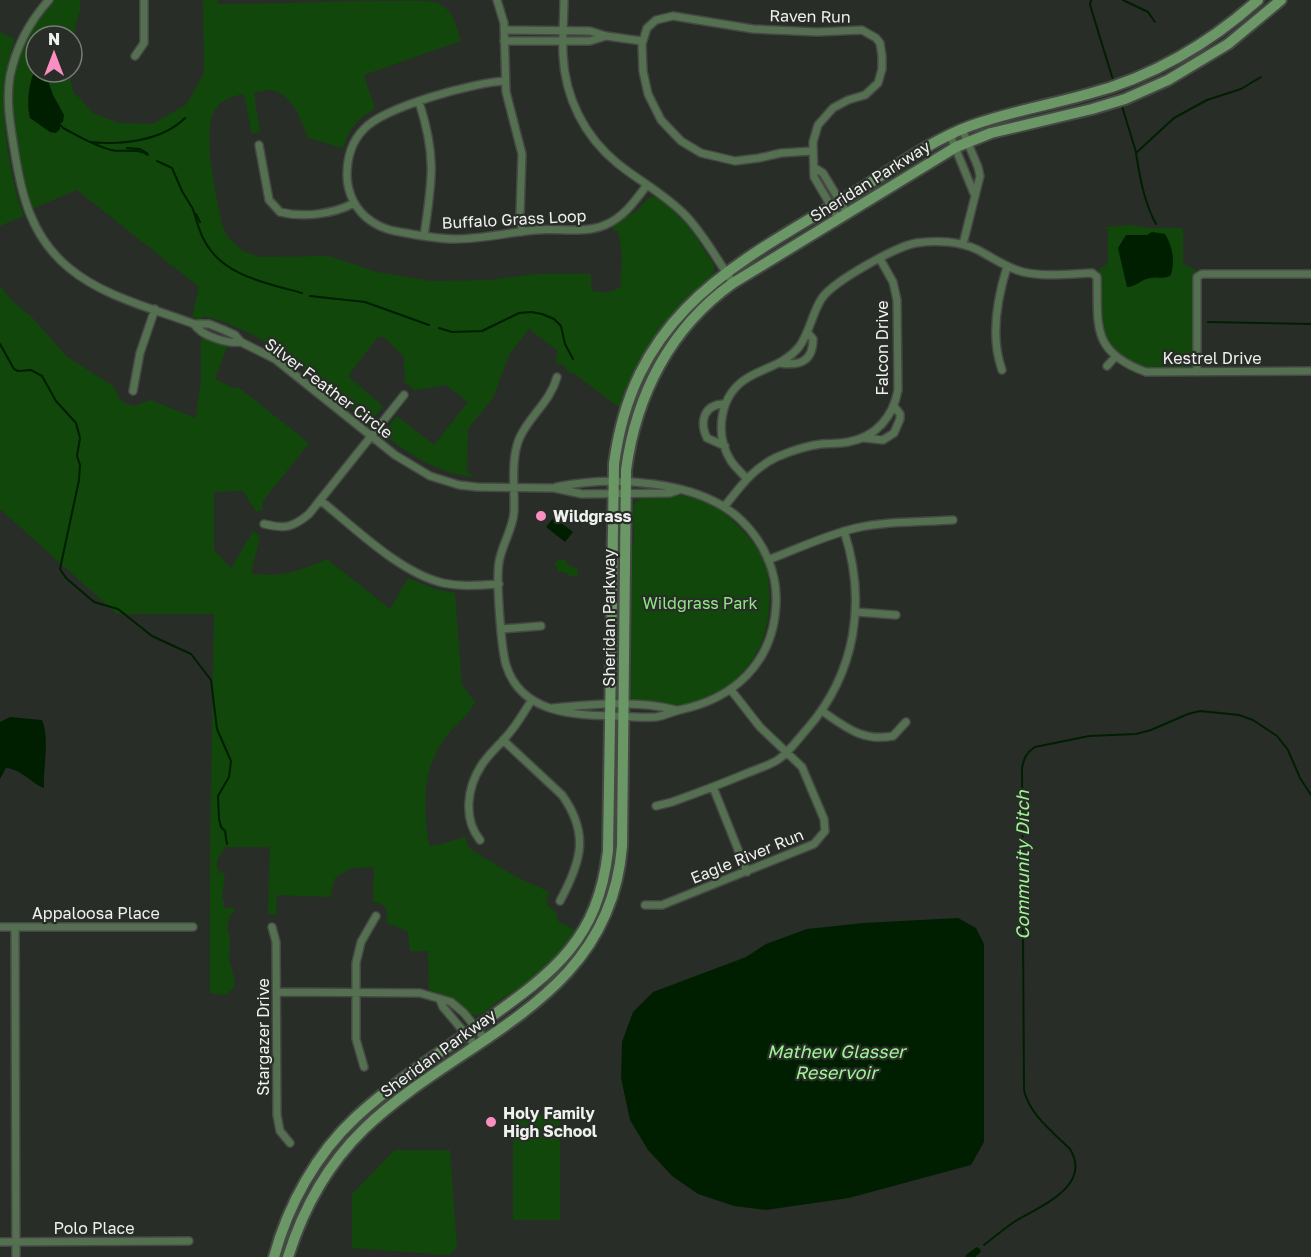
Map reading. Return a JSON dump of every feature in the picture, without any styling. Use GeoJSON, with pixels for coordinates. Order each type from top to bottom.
{"type":"FeatureCollection","features":[{"type":"Feature","properties":{"kind":"main road","name":"Sheridan Parkway"},"geometry":{"type":"LineString","coordinates":[[274,1257],[285,1222],[300,1191],[334,1141],[355,1118],[381,1095],[529,990],[555,967],[578,938],[594,909],[604,877],[608,851],[612,488],[620,429],[634,387],[646,362],[677,316],[702,291],[726,273],[950,135],[1010,114],[1090,94],[1146,73],[1208,39],[1258,0]]}},
{"type":"Feature","properties":{"kind":"main road","name":"Sheridan Parkway"},"geometry":{"type":"LineString","coordinates":[[288,1257],[310,1202],[327,1173],[348,1145],[389,1107],[547,993],[585,953],[606,916],[617,882],[621,858],[625,488],[634,424],[646,391],[657,367],[689,322],[733,283],[956,147],[991,133],[1092,109],[1155,86],[1189,69],[1228,44],[1281,0]]}},
{"type":"Feature","properties":{"kind":"street","name":"Silver Feather Circle"},"geometry":{"type":"LineString","coordinates":[[50,0],[25,33],[15,58],[9,83],[9,119],[23,198],[41,236],[68,267],[99,288],[194,324],[209,324],[235,335],[242,342],[274,359],[403,461],[430,476],[459,485],[554,488],[582,494],[612,488]]}},
{"type":"Feature","properties":{"kind":"street"},"geometry":{"type":"LineString","coordinates":[[135,56],[144,43],[144,0]]}},
{"type":"Feature","properties":{"kind":"street"},"geometry":{"type":"LineString","coordinates":[[497,0],[502,13],[504,30],[505,81],[522,154],[520,214],[522,232]]}},
{"type":"Feature","properties":{"kind":"street"},"geometry":{"type":"LineString","coordinates":[[564,0],[564,72],[572,102],[586,129],[617,163],[685,215],[733,283]]}},
{"type":"Feature","properties":{"kind":"street","name":"Raven Run"},"geometry":{"type":"LineString","coordinates":[[642,41],[650,24],[663,17],[673,16],[753,29],[862,30],[873,35],[880,43],[881,49],[882,69],[878,83],[865,95],[841,103],[826,114],[815,133],[812,151],[814,177],[842,215]]}},
{"type":"Feature","properties":{"kind":"street"},"geometry":{"type":"LineString","coordinates":[[504,30],[590,41],[606,36],[642,41],[643,71],[652,105],[661,120],[689,147],[712,157],[735,161],[780,153],[812,151]]}},
{"type":"Feature","properties":{"kind":"street"},"geometry":{"type":"LineString","coordinates":[[504,41],[563,36]]}},
{"type":"Feature","properties":{"kind":"street"},"geometry":{"type":"LineString","coordinates":[[259,145],[269,208],[286,213],[322,213],[343,209],[354,203],[348,185],[351,152],[359,135],[380,116],[466,87],[505,81]]}},
{"type":"Feature","properties":{"kind":"street"},"geometry":{"type":"LineString","coordinates":[[419,102],[430,140],[433,170],[424,236]]}},
{"type":"Feature","properties":{"kind":"street"},"geometry":{"type":"LineString","coordinates":[[746,478],[730,460],[721,432],[721,418],[725,404],[737,385],[789,358],[799,347],[817,307],[829,290],[899,248],[928,242],[963,244],[980,176],[962,129]]}},
{"type":"Feature","properties":{"kind":"street"},"geometry":{"type":"LineString","coordinates":[[950,135],[975,196]]}},
{"type":"Feature","properties":{"kind":"street","name":"Buffalo Grass Loop"},"geometry":{"type":"LineString","coordinates":[[354,203],[366,217],[382,227],[424,236],[473,238],[553,230],[583,231],[605,225],[625,213],[647,185]]}},
{"type":"Feature","properties":{"kind":"street","name":"Kestrel Drive"},"geometry":{"type":"LineString","coordinates":[[963,244],[977,249],[1007,267],[1022,272],[1092,273],[1097,277],[1097,323],[1105,344],[1125,363],[1146,372],[1311,371]]}},
{"type":"Feature","properties":{"kind":"street","name":"Falcon Drive"},"geometry":{"type":"LineString","coordinates":[[864,438],[877,431],[889,416],[898,390],[897,300],[893,282],[880,259]]}},
{"type":"Feature","properties":{"kind":"street"},"geometry":{"type":"LineString","coordinates":[[1002,370],[998,358],[996,312],[1007,267]]}},
{"type":"Feature","properties":{"kind":"street"},"geometry":{"type":"LineString","coordinates":[[1197,372],[1197,277],[1202,274],[1311,274]]}},
{"type":"Feature","properties":{"kind":"street"},"geometry":{"type":"LineString","coordinates":[[133,391],[140,353],[155,309]]}},
{"type":"Feature","properties":{"kind":"street"},"geometry":{"type":"LineString","coordinates":[[780,363],[803,363],[809,358],[813,339],[807,332]]}},
{"type":"Feature","properties":{"kind":"street"},"geometry":{"type":"LineString","coordinates":[[1107,366],[1116,356]]}},
{"type":"Feature","properties":{"kind":"street"},"geometry":{"type":"LineString","coordinates":[[557,377],[553,392],[520,437],[515,457],[514,514],[500,561],[499,584],[504,658],[517,686],[532,700],[549,708],[577,715],[658,705],[679,710]]}},
{"type":"Feature","properties":{"kind":"street"},"geometry":{"type":"LineString","coordinates":[[264,524],[281,528],[292,525],[309,514],[404,395]]}},
{"type":"Feature","properties":{"kind":"street"},"geometry":{"type":"LineString","coordinates":[[725,404],[714,406],[708,411],[702,425],[708,438],[725,446]]}},
{"type":"Feature","properties":{"kind":"street","name":"Falcon Drive"},"geometry":{"type":"LineString","coordinates":[[724,507],[746,478],[774,459],[800,448],[864,438],[883,440],[894,433],[900,419],[900,414],[894,406]]}},
{"type":"Feature","properties":{"kind":"street","name":"Silver Feather Circle"},"geometry":{"type":"LineString","coordinates":[[554,488],[579,482],[612,488]]}},
{"type":"Feature","properties":{"kind":"street"},"geometry":{"type":"LineString","coordinates":[[612,488],[670,493],[679,490],[709,499],[724,507],[748,527],[763,548],[776,590],[772,630],[756,664],[731,690],[710,702],[656,717],[624,710]]}},
{"type":"Feature","properties":{"kind":"street"},"geometry":{"type":"LineString","coordinates":[[320,500],[396,560],[418,574],[455,585],[499,584]]}},
{"type":"Feature","properties":{"kind":"street"},"geometry":{"type":"LineString","coordinates":[[768,560],[844,531],[874,525],[953,520]]}},
{"type":"Feature","properties":{"kind":"street"},"geometry":{"type":"LineString","coordinates":[[656,806],[713,787],[772,763],[788,751],[822,711],[846,664],[854,631],[855,578],[844,531]]}},
{"type":"Feature","properties":{"kind":"street"},"geometry":{"type":"LineString","coordinates":[[856,612],[896,615]]}},
{"type":"Feature","properties":{"kind":"street"},"geometry":{"type":"LineString","coordinates":[[502,629],[541,626]]}},
{"type":"Feature","properties":{"kind":"street","name":"Eagle River Run"},"geometry":{"type":"LineString","coordinates":[[645,905],[662,905],[747,872],[814,844],[825,831],[824,819],[807,775],[796,759],[760,727],[731,690]]}},
{"type":"Feature","properties":{"kind":"street"},"geometry":{"type":"LineString","coordinates":[[480,840],[473,831],[470,821],[472,785],[481,765],[503,740],[532,700]]}},
{"type":"Feature","properties":{"kind":"street"},"geometry":{"type":"LineString","coordinates":[[822,711],[849,730],[866,737],[893,736],[906,722]]}},
{"type":"Feature","properties":{"kind":"street"},"geometry":{"type":"LineString","coordinates":[[503,740],[562,795],[577,824],[580,845],[577,866],[560,901]]}},
{"type":"Feature","properties":{"kind":"street"},"geometry":{"type":"LineString","coordinates":[[713,787],[747,872]]}},
{"type":"Feature","properties":{"kind":"street"},"geometry":{"type":"LineString","coordinates":[[364,1067],[356,1039],[357,953],[366,931],[376,916]]}},
{"type":"Feature","properties":{"kind":"street","name":"Appaloosa Place"},"geometry":{"type":"LineString","coordinates":[[0,927],[193,927]]}},
{"type":"Feature","properties":{"kind":"street"},"geometry":{"type":"LineString","coordinates":[[15,927],[16,1257]]}},
{"type":"Feature","properties":{"kind":"street","name":"Stargazer Drive"},"geometry":{"type":"LineString","coordinates":[[272,927],[276,942],[277,1115],[280,1131],[290,1143]]}},
{"type":"Feature","properties":{"kind":"street"},"geometry":{"type":"LineString","coordinates":[[277,992],[420,993],[451,1002],[476,1027],[480,1042]]}},
{"type":"Feature","properties":{"kind":"street"},"geometry":{"type":"LineString","coordinates":[[440,1000],[443,1007],[466,1034],[480,1042]]}},
{"type":"Feature","properties":{"kind":"street","name":"Polo Place"},"geometry":{"type":"LineString","coordinates":[[0,1242],[189,1241]]}},
{"type":"Feature","properties":{"kind":"green space"},"geometry":{"type":"Polygon","coordinates":[[[54,0],[80,0],[76,24],[35,24],[54,0]]]}},
{"type":"Feature","properties":{"kind":"green space"},"geometry":{"type":"Polygon","coordinates":[[[203,0],[217,0],[218,4],[367,1],[438,3],[448,10],[454,19],[461,41],[364,75],[375,109],[354,125],[343,148],[308,138],[290,101],[277,92],[267,90],[254,93],[260,132],[252,134],[244,94],[229,98],[216,108],[211,118],[209,131],[211,164],[222,224],[227,236],[243,251],[260,257],[330,256],[376,272],[431,281],[488,280],[537,274],[591,274],[591,290],[606,292],[621,287],[621,244],[617,230],[614,231],[611,225],[637,211],[652,196],[672,208],[680,216],[714,265],[714,273],[683,303],[657,333],[639,364],[620,408],[572,372],[569,373],[563,365],[556,363],[558,351],[529,329],[509,355],[493,398],[468,429],[467,471],[475,477],[449,472],[415,456],[382,434],[397,416],[434,445],[468,402],[446,385],[415,390],[405,382],[404,357],[384,337],[378,337],[348,376],[383,406],[368,425],[366,420],[329,389],[270,345],[227,323],[204,316],[201,320],[192,317],[199,287],[77,190],[31,209],[14,129],[13,89],[24,45],[24,84],[72,84],[73,91],[93,113],[118,123],[153,124],[187,104],[204,73],[203,0]]]}},
{"type":"Feature","properties":{"kind":"green space"},"geometry":{"type":"Polygon","coordinates":[[[0,32],[15,39],[7,70],[4,112],[9,158],[24,216],[0,226],[0,32]]]}},
{"type":"Feature","properties":{"kind":"green space"},"geometry":{"type":"Polygon","coordinates":[[[1131,225],[1149,228],[1183,228],[1183,263],[1202,274],[1197,277],[1197,372],[1146,372],[1125,363],[1100,334],[1097,277],[1093,275],[1108,263],[1108,230],[1105,227],[1131,225]]]}},
{"type":"Feature","properties":{"kind":"green space"},"geometry":{"type":"Polygon","coordinates":[[[0,285],[11,300],[31,316],[66,356],[113,386],[122,402],[134,406],[151,400],[196,418],[201,379],[201,333],[228,344],[215,379],[235,389],[238,387],[309,443],[263,501],[262,510],[256,512],[243,491],[214,492],[214,550],[231,568],[253,531],[260,536],[251,573],[281,574],[309,567],[327,559],[390,609],[408,578],[435,589],[455,593],[462,685],[475,702],[448,734],[433,760],[425,799],[428,841],[430,846],[434,846],[466,837],[467,845],[472,850],[518,878],[550,892],[547,896],[547,905],[556,912],[558,921],[577,931],[560,954],[530,983],[504,997],[480,1015],[471,1015],[447,996],[429,990],[428,951],[410,951],[408,932],[386,922],[386,908],[373,902],[374,867],[352,868],[335,878],[330,897],[277,895],[276,915],[268,914],[270,847],[225,847],[217,866],[220,873],[225,872],[222,899],[224,908],[235,908],[233,914],[230,914],[227,928],[230,938],[229,960],[235,981],[233,989],[225,995],[210,993],[214,614],[117,614],[0,509],[0,285]]]}},
{"type":"Feature","properties":{"kind":"green space","name":"Wildgrass Park"},"geometry":{"type":"Polygon","coordinates":[[[680,495],[705,502],[724,513],[741,529],[760,553],[766,565],[769,583],[769,613],[766,628],[756,655],[747,667],[736,680],[716,693],[702,700],[679,705],[636,701],[631,698],[629,692],[633,507],[637,500],[643,498],[680,495]]]}},
{"type":"Feature","properties":{"kind":"green space"},"geometry":{"type":"Polygon","coordinates":[[[559,559],[565,560],[570,566],[578,569],[577,576],[571,577],[558,571],[555,564],[559,559]]]}},
{"type":"Feature","properties":{"kind":"green space"},"geometry":{"type":"Polygon","coordinates":[[[513,1114],[560,1114],[560,1220],[513,1220],[513,1114]]]}},
{"type":"Feature","properties":{"kind":"green space"},"geometry":{"type":"Polygon","coordinates":[[[395,1150],[450,1150],[457,1247],[449,1255],[352,1248],[352,1194],[395,1150]]]}},
{"type":"Feature","properties":{"kind":"water"},"geometry":{"type":"Polygon","coordinates":[[[31,84],[49,84],[64,115],[60,129],[56,133],[50,132],[30,118],[31,84]]]}},
{"type":"Feature","properties":{"kind":"water"},"geometry":{"type":"Polygon","coordinates":[[[1152,232],[1165,234],[1168,239],[1173,265],[1171,275],[1147,279],[1127,287],[1118,248],[1126,235],[1147,235],[1152,232]]]}},
{"type":"Feature","properties":{"kind":"water"},"geometry":{"type":"Polygon","coordinates":[[[555,516],[573,532],[565,542],[546,527],[555,516]]]}},
{"type":"Feature","properties":{"kind":"water"},"geometry":{"type":"Polygon","coordinates":[[[10,717],[42,720],[46,735],[44,788],[11,769],[6,768],[0,779],[0,722],[10,717]]]}},
{"type":"Feature","properties":{"kind":"water","name":"Mathew Glasser Reservoir"},"geometry":{"type":"Polygon","coordinates":[[[958,918],[976,928],[984,944],[984,1142],[971,1165],[849,1198],[766,1210],[734,1206],[698,1194],[672,1176],[648,1150],[630,1120],[621,1078],[622,1042],[633,1012],[653,992],[746,957],[766,944],[807,929],[863,923],[958,918]]]}},
{"type":"Feature","properties":{"kind":"waterway"},"geometry":{"type":"LineString","coordinates":[[1091,0],[1090,5],[1114,83]]}},
{"type":"Feature","properties":{"kind":"waterway"},"geometry":{"type":"LineString","coordinates":[[1123,0],[1148,12],[1155,22]]}},
{"type":"Feature","properties":{"kind":"waterway"},"geometry":{"type":"LineString","coordinates":[[1156,224],[1145,198],[1136,153],[1174,118],[1207,100],[1241,89],[1261,77]]}},
{"type":"Feature","properties":{"kind":"waterway"},"geometry":{"type":"LineString","coordinates":[[1121,103],[1136,152]]}},
{"type":"Feature","properties":{"kind":"waterway"},"geometry":{"type":"LineString","coordinates":[[91,142],[116,143],[141,140],[165,132],[185,118]]}},
{"type":"Feature","properties":{"kind":"waterway"},"geometry":{"type":"LineString","coordinates":[[59,123],[63,128],[98,146],[116,151],[139,151],[148,155]]}},
{"type":"Feature","properties":{"kind":"waterway"},"geometry":{"type":"LineString","coordinates":[[127,148],[140,149],[147,153]]}},
{"type":"Feature","properties":{"kind":"waterway"},"geometry":{"type":"LineString","coordinates":[[157,161],[172,168],[191,206]]}},
{"type":"Feature","properties":{"kind":"waterway"},"geometry":{"type":"LineString","coordinates":[[192,207],[203,238],[221,261],[246,276],[302,293]]}},
{"type":"Feature","properties":{"kind":"waterway"},"geometry":{"type":"LineString","coordinates":[[196,214],[200,222]]}},
{"type":"Feature","properties":{"kind":"waterway"},"geometry":{"type":"LineString","coordinates":[[310,296],[365,302],[429,325]]}},
{"type":"Feature","properties":{"kind":"waterway"},"geometry":{"type":"LineString","coordinates":[[439,328],[452,332],[482,331],[519,313],[542,314],[554,319],[561,326],[565,344],[573,359]]}},
{"type":"Feature","properties":{"kind":"waterway"},"geometry":{"type":"LineString","coordinates":[[1208,322],[1311,324]]}},
{"type":"Feature","properties":{"kind":"waterway"},"geometry":{"type":"LineString","coordinates":[[0,344],[14,369],[31,370],[42,376],[56,401],[76,423],[80,438],[77,456],[80,465],[79,480],[60,569],[66,578],[94,602],[118,609],[152,636],[191,654],[211,680],[217,729],[231,761],[229,777],[218,796],[219,819],[225,831],[227,844]]}},
{"type":"Feature","properties":{"kind":"waterway","name":"Community Ditch"},"geometry":{"type":"LineString","coordinates":[[984,1245],[1014,1222],[1060,1194],[1069,1185],[1074,1174],[1075,1162],[1070,1149],[1036,1115],[1024,1090],[1022,768],[1027,754],[1035,747],[1089,736],[1136,734],[1200,711],[1239,715],[1253,720],[1277,736],[1288,750],[1300,778],[1311,795]]}},
{"type":"Feature","properties":{"kind":"waterway","name":"Community Ditch"},"geometry":{"type":"LineString","coordinates":[[969,1257],[977,1251]]}},
{"type":"Feature","properties":{"kind":"place","name":"Wildgrass"},"geometry":{"type":"Point","coordinates":[541,516]}},
{"type":"Feature","properties":{"kind":"place","name":"Holy Family High School"},"geometry":{"type":"Point","coordinates":[491,1122]}}]}
